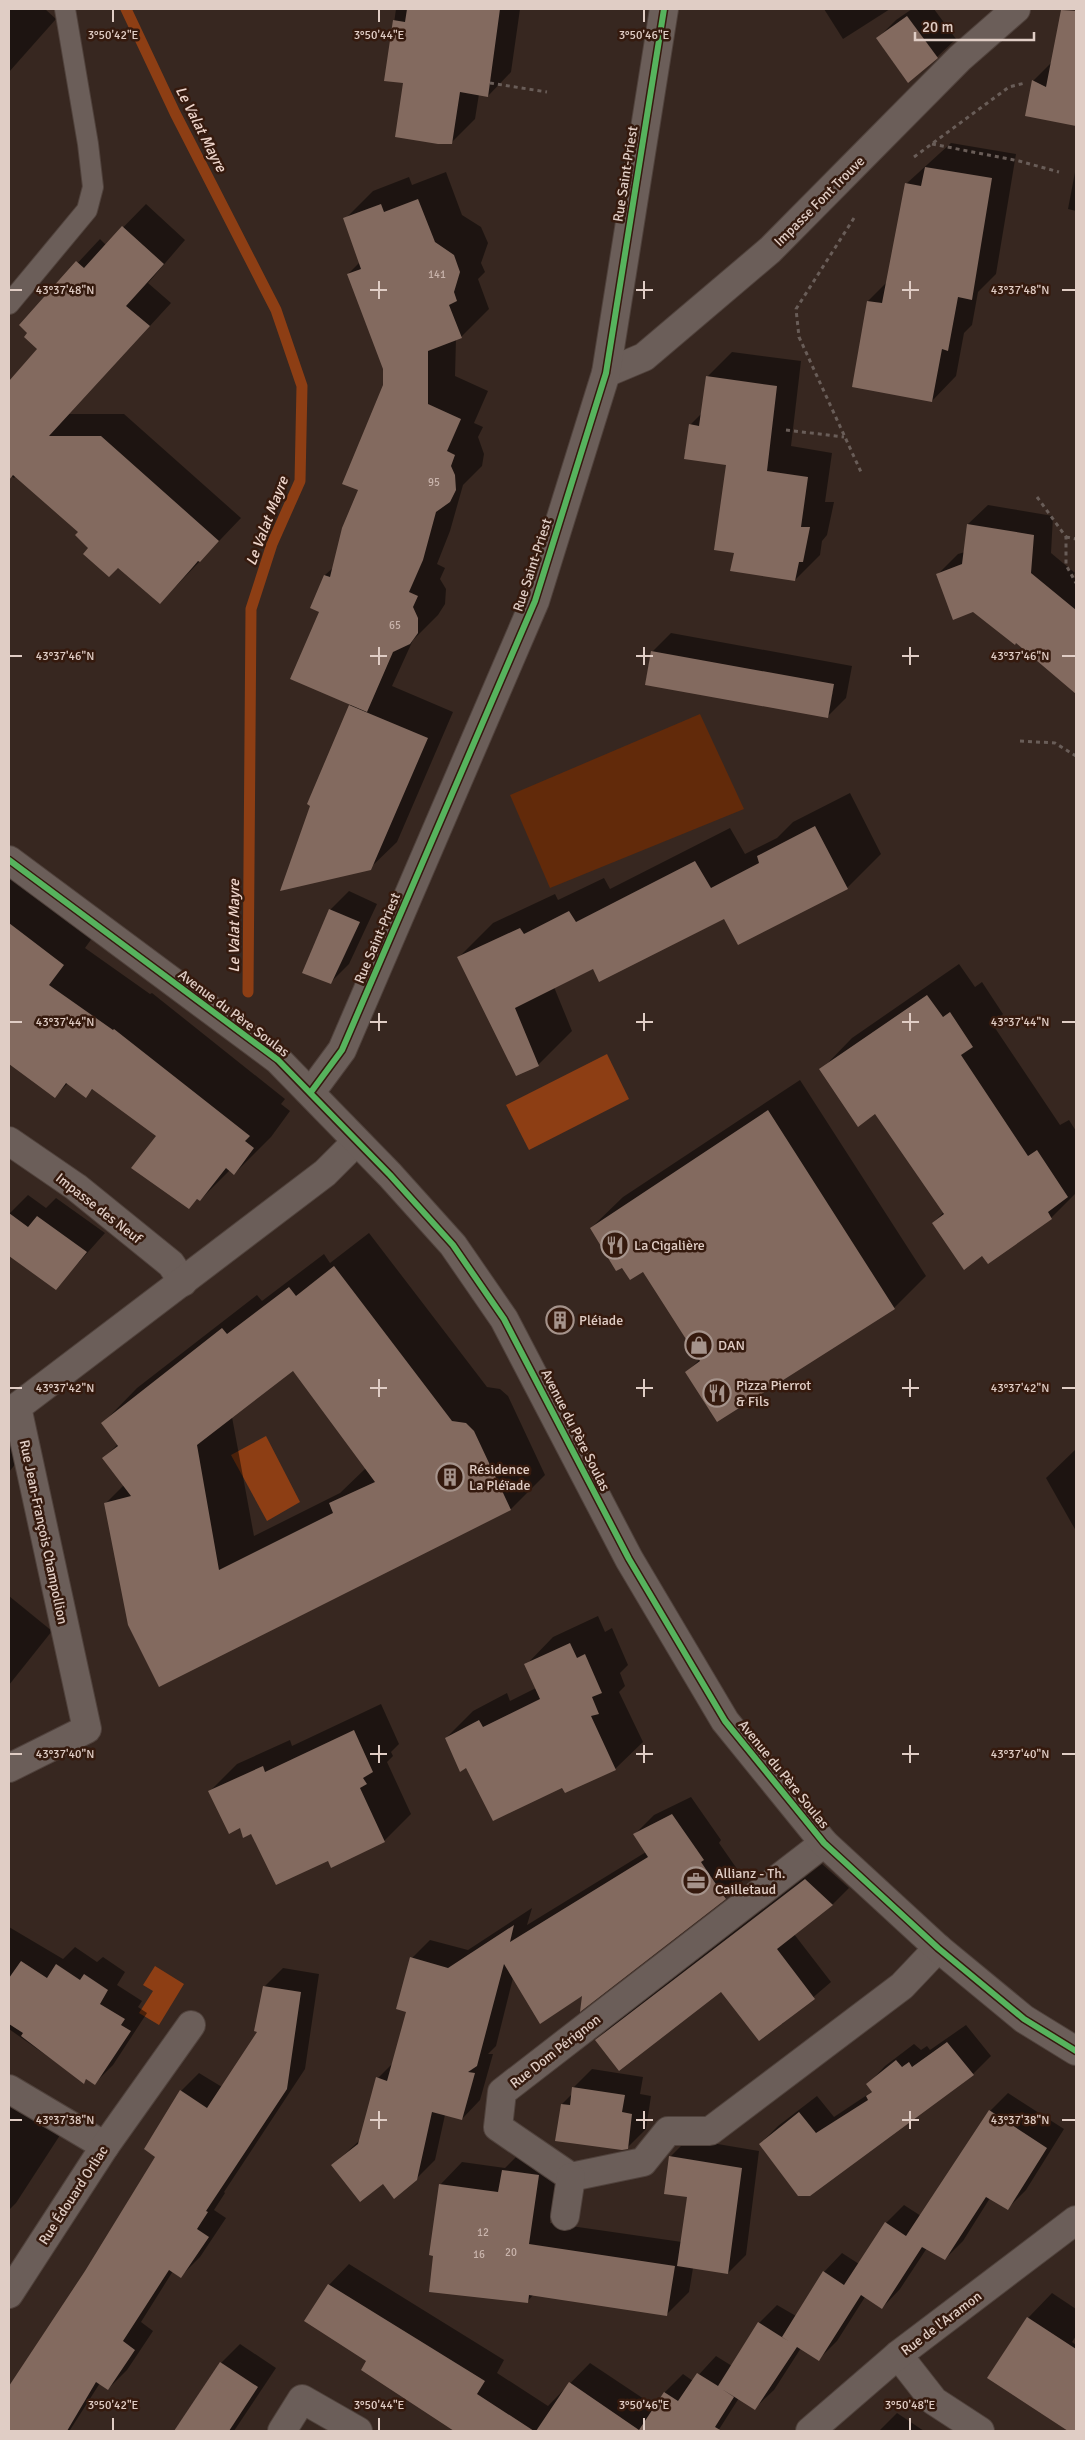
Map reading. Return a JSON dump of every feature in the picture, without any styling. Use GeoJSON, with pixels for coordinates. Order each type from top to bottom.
{"type":"FeatureCollection","features":[{"type":"Feature","properties":{"kind":"street","name":"Rue Saint-Priest"},"geometry":{"type":"LineString","coordinates":[[311,1092],[342,1050],[535,601],[606,373],[664,9]]}},
{"type":"Feature","properties":{"kind":"street","name":"Impasse Font Trouve"},"geometry":{"type":"LineString","coordinates":[[606,373],[644,357],[770,250],[960,58],[1016,9]]}},
{"type":"Feature","properties":{"kind":"street","name":"Avenue du Père Soulas"},"geometry":{"type":"LineString","coordinates":[[9,860],[278,1060],[311,1092],[453,1245],[504,1319],[629,1559],[725,1721],[824,1843],[938,1948],[1024,2019],[1076,2051]]}},
{"type":"Feature","properties":{"kind":"street","name":"Impasse des Neuf"},"geometry":{"type":"LineString","coordinates":[[9,1142],[76,1187],[171,1264],[183,1282]]}},
{"type":"Feature","properties":{"kind":"street","name":"Rue Jean-François Champollion"},"geometry":{"type":"LineString","coordinates":[[9,1768],[87,1729],[17,1407],[325,1173],[356,1142]]}},
{"type":"Feature","properties":{"kind":"street","name":"Rue Dom Pérignon"},"geometry":{"type":"LineString","coordinates":[[571,2178],[498,2127],[502,2092],[824,1843]]}},
{"type":"Feature","properties":{"kind":"street"},"geometry":{"type":"LineString","coordinates":[[566,2216],[571,2178],[643,2162],[668,2131],[710,2131],[902,1986],[938,1948]]}},
{"type":"Feature","properties":{"kind":"street","name":"Rue Édouard Orliac"},"geometry":{"type":"LineString","coordinates":[[9,2294],[105,2146],[191,2025]]}},
{"type":"Feature","properties":{"kind":"street"},"geometry":{"type":"LineString","coordinates":[[9,2089],[105,2146]]}},
{"type":"Feature","properties":{"kind":"street","name":"Rue de l'Aramon"},"geometry":{"type":"LineString","coordinates":[[810,2431],[898,2355],[1076,2220]]}},
{"type":"Feature","properties":{"kind":"street"},"geometry":{"type":"LineString","coordinates":[[898,2355],[934,2401],[980,2431]]}},
{"type":"Feature","properties":{"kind":"street"},"geometry":{"type":"LineString","coordinates":[[282,2431],[302,2399],[358,2431]]}},
{"type":"Feature","properties":{"kind":"lane"},"geometry":{"type":"LineString","coordinates":[[9,304],[88,210],[93,187],[66,9]]}},
{"type":"Feature","properties":{"kind":"path"},"geometry":{"type":"LineString","coordinates":[[490,83],[547,92]]}},
{"type":"Feature","properties":{"kind":"path"},"geometry":{"type":"LineString","coordinates":[[908,162],[1009,87],[1025,83]]}},
{"type":"Feature","properties":{"kind":"path"},"geometry":{"type":"LineString","coordinates":[[932,144],[1019,161],[1059,172]]}},
{"type":"Feature","properties":{"kind":"path"},"geometry":{"type":"LineString","coordinates":[[858,211],[796,309],[798,337],[861,472]]}},
{"type":"Feature","properties":{"kind":"path"},"geometry":{"type":"LineString","coordinates":[[786,430],[844,437]]}},
{"type":"Feature","properties":{"kind":"path"},"geometry":{"type":"LineString","coordinates":[[1037,497],[1066,537],[1066,565],[1076,584]]}},
{"type":"Feature","properties":{"kind":"path"},"geometry":{"type":"LineString","coordinates":[[1066,537],[1076,539]]}},
{"type":"Feature","properties":{"kind":"path"},"geometry":{"type":"LineString","coordinates":[[1020,741],[1054,743],[1076,756]]}},
{"type":"Feature","properties":{"kind":"shaded area"},"geometry":{"type":"Polygon","coordinates":[[[700,714],[744,809],[550,888],[510,795],[700,714]]]}},
{"type":"Feature","properties":{"kind":"shaded area"},"geometry":{"type":"Polygon","coordinates":[[[607,1054],[629,1099],[529,1150],[506,1105],[607,1054]]]}},
{"type":"Feature","properties":{"kind":"shaded area"},"geometry":{"type":"Polygon","coordinates":[[[266,1436],[300,1502],[267,1521],[231,1455],[266,1436]]]}},
{"type":"Feature","properties":{"kind":"shaded area"},"geometry":{"type":"Polygon","coordinates":[[[155,1966],[184,1984],[159,2025],[139,2013],[153,1991],[143,1985],[155,1966]]]}},
{"type":"Feature","properties":{"kind":"building"},"geometry":{"type":"Polygon","coordinates":[[[407,9],[500,9],[488,97],[460,92],[452,144],[438,144],[395,137],[403,83],[384,81],[393,20],[405,22],[407,9]]]}},
{"type":"Feature","properties":{"kind":"building"},"geometry":{"type":"Polygon","coordinates":[[[1061,10],[1076,11],[1076,126],[1025,116],[1032,80],[1046,87],[1061,10]]]}},
{"type":"Feature","properties":{"kind":"building"},"geometry":{"type":"Polygon","coordinates":[[[907,16],[938,58],[908,83],[876,38],[907,16]]]}},
{"type":"Feature","properties":{"kind":"building"},"geometry":{"type":"Polygon","coordinates":[[[925,167],[992,178],[972,300],[958,297],[948,351],[942,349],[932,402],[852,387],[867,301],[882,303],[905,183],[921,186],[925,167]]]}},
{"type":"Feature","properties":{"kind":"building"},"geometry":{"type":"Polygon","coordinates":[[[418,199],[435,242],[454,255],[460,272],[454,292],[457,301],[449,305],[462,338],[428,351],[428,404],[461,419],[447,451],[455,455],[451,466],[455,475],[456,490],[450,502],[436,512],[423,560],[409,592],[418,596],[413,607],[418,618],[418,633],[410,644],[393,652],[367,712],[290,679],[319,612],[310,608],[324,575],[330,577],[342,528],[358,490],[342,484],[383,385],[383,369],[347,274],[361,269],[343,218],[381,204],[384,212],[418,199]]]}},
{"type":"Feature","properties":{"kind":"building"},"geometry":{"type":"Polygon","coordinates":[[[122,226],[164,264],[126,306],[150,326],[49,436],[101,436],[219,541],[200,562],[198,561],[160,604],[118,568],[109,577],[83,554],[88,548],[75,535],[78,532],[13,475],[9,480],[9,381],[37,349],[24,337],[27,333],[19,325],[76,261],[84,268],[122,226]]]}},
{"type":"Feature","properties":{"kind":"building"},"geometry":{"type":"Polygon","coordinates":[[[706,376],[777,386],[767,471],[808,477],[801,527],[810,527],[803,562],[799,562],[795,581],[730,571],[734,553],[714,550],[726,465],[684,459],[689,424],[699,426],[706,376]]]}},
{"type":"Feature","properties":{"kind":"building"},"geometry":{"type":"Polygon","coordinates":[[[967,524],[1034,535],[1031,573],[1076,610],[1076,694],[1016,643],[1015,645],[973,612],[953,620],[936,574],[962,564],[967,524]]]}},
{"type":"Feature","properties":{"kind":"building"},"geometry":{"type":"Polygon","coordinates":[[[651,651],[834,684],[828,718],[645,685],[651,651]]]}},
{"type":"Feature","properties":{"kind":"building"},"geometry":{"type":"Polygon","coordinates":[[[349,705],[428,738],[371,870],[280,891],[310,806],[307,804],[349,705]]]}},
{"type":"Feature","properties":{"kind":"building"},"geometry":{"type":"Polygon","coordinates":[[[815,826],[848,889],[738,945],[724,919],[599,982],[593,969],[515,1008],[539,1066],[516,1076],[457,957],[520,928],[524,934],[569,911],[576,922],[695,861],[711,888],[759,863],[757,856],[815,826]]]}},
{"type":"Feature","properties":{"kind":"building"},"geometry":{"type":"Polygon","coordinates":[[[329,909],[360,922],[331,984],[302,973],[329,909]]]}},
{"type":"Feature","properties":{"kind":"building"},"geometry":{"type":"Polygon","coordinates":[[[9,923],[64,965],[49,985],[114,1029],[250,1136],[245,1141],[254,1148],[234,1175],[226,1168],[200,1201],[197,1199],[189,1209],[131,1168],[156,1136],[92,1089],[86,1098],[66,1083],[55,1098],[9,1064],[9,923]]]}},
{"type":"Feature","properties":{"kind":"building"},"geometry":{"type":"Polygon","coordinates":[[[927,995],[943,1017],[950,1012],[973,1047],[961,1055],[1028,1156],[1037,1150],[1068,1197],[1048,1212],[1052,1219],[988,1264],[982,1256],[964,1270],[932,1223],[944,1214],[875,1114],[858,1127],[819,1069],[927,995]]]}},
{"type":"Feature","properties":{"kind":"building"},"geometry":{"type":"Polygon","coordinates":[[[768,1110],[895,1309],[717,1422],[685,1372],[700,1361],[643,1272],[630,1280],[622,1268],[616,1271],[590,1228],[768,1110]]]}},
{"type":"Feature","properties":{"kind":"building"},"geometry":{"type":"Polygon","coordinates":[[[9,1213],[28,1227],[37,1216],[87,1252],[56,1290],[9,1256],[9,1213]]]}},
{"type":"Feature","properties":{"kind":"building","name":"Résidence La Pléïade"},"geometry":{"type":"Polygon","coordinates":[[[334,1266],[452,1421],[466,1423],[474,1431],[511,1510],[159,1687],[128,1625],[104,1503],[131,1496],[102,1458],[118,1446],[101,1423],[222,1328],[227,1334],[289,1287],[296,1296],[334,1266]],[[293,1371],[197,1445],[219,1570],[333,1513],[329,1503],[375,1482],[293,1371]]]}},
{"type":"Feature","properties":{"kind":"building"},"geometry":{"type":"Polygon","coordinates":[[[570,1643],[577,1658],[585,1654],[602,1693],[592,1697],[599,1714],[591,1716],[616,1770],[565,1793],[562,1788],[493,1821],[466,1768],[460,1772],[445,1738],[479,1720],[483,1727],[540,1699],[524,1664],[570,1643]]]}},
{"type":"Feature","properties":{"kind":"building"},"geometry":{"type":"Polygon","coordinates":[[[354,1730],[373,1772],[363,1778],[367,1784],[360,1788],[385,1842],[331,1868],[328,1861],[276,1885],[251,1834],[243,1838],[240,1828],[229,1834],[208,1791],[263,1766],[265,1772],[354,1730]]]}},
{"type":"Feature","properties":{"kind":"building"},"geometry":{"type":"Polygon","coordinates":[[[672,1814],[704,1860],[701,1862],[726,1899],[580,2012],[582,1996],[540,2024],[504,1964],[477,2066],[468,2072],[475,2073],[462,2120],[432,2112],[417,2180],[394,2199],[383,2184],[360,2202],[331,2165],[358,2144],[376,2077],[387,2081],[406,2012],[396,2009],[410,1957],[448,1968],[514,1925],[510,1942],[648,1857],[633,1834],[672,1814]]]}},
{"type":"Feature","properties":{"kind":"building"},"geometry":{"type":"Polygon","coordinates":[[[805,1879],[833,1905],[777,1949],[815,1999],[759,2041],[721,1992],[619,2071],[595,2040],[805,1879]]]}},
{"type":"Feature","properties":{"kind":"building"},"geometry":{"type":"Polygon","coordinates":[[[21,1961],[47,1978],[56,1964],[80,1980],[84,1974],[108,1990],[100,2004],[125,2019],[121,2025],[131,2031],[95,2085],[86,2079],[84,2084],[21,2036],[23,2033],[9,2024],[9,1978],[21,1961]]]}},
{"type":"Feature","properties":{"kind":"building"},"geometry":{"type":"Polygon","coordinates":[[[263,1986],[301,1992],[287,2089],[206,2211],[208,2212],[197,2229],[209,2237],[181,2278],[169,2270],[123,2341],[135,2350],[108,2390],[96,2382],[67,2431],[9,2431],[9,2386],[85,2271],[155,2157],[144,2149],[180,2090],[207,2108],[257,2032],[254,2031],[263,1986]]]}},
{"type":"Feature","properties":{"kind":"building"},"geometry":{"type":"Polygon","coordinates":[[[947,2042],[974,2075],[810,2196],[798,2196],[759,2144],[799,2112],[816,2133],[868,2100],[866,2096],[872,2092],[866,2084],[896,2060],[902,2067],[909,2062],[912,2067],[947,2042]]]}},
{"type":"Feature","properties":{"kind":"building"},"geometry":{"type":"Polygon","coordinates":[[[572,2087],[625,2095],[622,2112],[632,2114],[628,2149],[622,2150],[555,2141],[561,2104],[570,2105],[572,2087]]]}},
{"type":"Feature","properties":{"kind":"building"},"geometry":{"type":"Polygon","coordinates":[[[989,2110],[1047,2148],[1008,2210],[986,2197],[945,2260],[922,2247],[882,2309],[861,2295],[819,2361],[797,2347],[755,2410],[722,2389],[734,2397],[715,2427],[722,2431],[536,2431],[569,2382],[639,2430],[664,2392],[678,2401],[697,2373],[718,2386],[758,2322],[788,2341],[782,2337],[823,2271],[844,2285],[885,2222],[906,2236],[989,2110]]]}},
{"type":"Feature","properties":{"kind":"building"},"geometry":{"type":"Polygon","coordinates":[[[669,2156],[742,2168],[728,2274],[677,2266],[687,2197],[664,2194],[669,2156]]]}},
{"type":"Feature","properties":{"kind":"building"},"geometry":{"type":"Polygon","coordinates":[[[502,2170],[539,2175],[529,2244],[675,2266],[667,2316],[529,2295],[528,2303],[429,2292],[433,2256],[429,2255],[439,2184],[498,2192],[502,2170]]]}},
{"type":"Feature","properties":{"kind":"building"},"geometry":{"type":"Polygon","coordinates":[[[328,2284],[485,2381],[477,2394],[534,2431],[454,2431],[361,2370],[366,2361],[304,2321],[328,2284]]]}},
{"type":"Feature","properties":{"kind":"building"},"geometry":{"type":"Polygon","coordinates":[[[1027,2317],[1076,2349],[1076,2431],[1068,2431],[987,2378],[1027,2317]]]}},
{"type":"Feature","properties":{"kind":"building"},"geometry":{"type":"Polygon","coordinates":[[[220,2362],[258,2387],[229,2431],[174,2431],[220,2362]]]}},
{"type":"Feature","properties":{"kind":"waterway","name":"Le Valat Mayre"},"geometry":{"type":"LineString","coordinates":[[126,9],[175,113],[276,310],[302,386],[300,481],[272,544],[251,609],[248,992]]}},
{"type":"Feature","properties":{"kind":"cycle path"},"geometry":{"type":"LineString","coordinates":[[311,1092],[342,1050],[535,601],[606,373],[664,9]]}},
{"type":"Feature","properties":{"kind":"cycle path"},"geometry":{"type":"LineString","coordinates":[[9,860],[278,1060],[390,1175],[453,1245],[504,1319],[629,1559],[725,1721],[824,1843],[938,1948],[1024,2019],[1076,2051]]}},
{"type":"Feature","properties":{"kind":"place","name":"La Cigalière"},"geometry":{"type":"Point","coordinates":[615,1245]}},
{"type":"Feature","properties":{"kind":"place","name":"Pléiade"},"geometry":{"type":"Point","coordinates":[560,1320]}},
{"type":"Feature","properties":{"kind":"place","name":"DAN"},"geometry":{"type":"Point","coordinates":[699,1345]}},
{"type":"Feature","properties":{"kind":"place","name":"Pizza Pierrot & Fils"},"geometry":{"type":"Point","coordinates":[717,1393]}},
{"type":"Feature","properties":{"kind":"place","name":"Résidence La Pléïade"},"geometry":{"type":"Point","coordinates":[450,1477]}},
{"type":"Feature","properties":{"kind":"place","name":"Allianz - Th. Cailletaud"},"geometry":{"type":"Point","coordinates":[696,1881]}}]}
